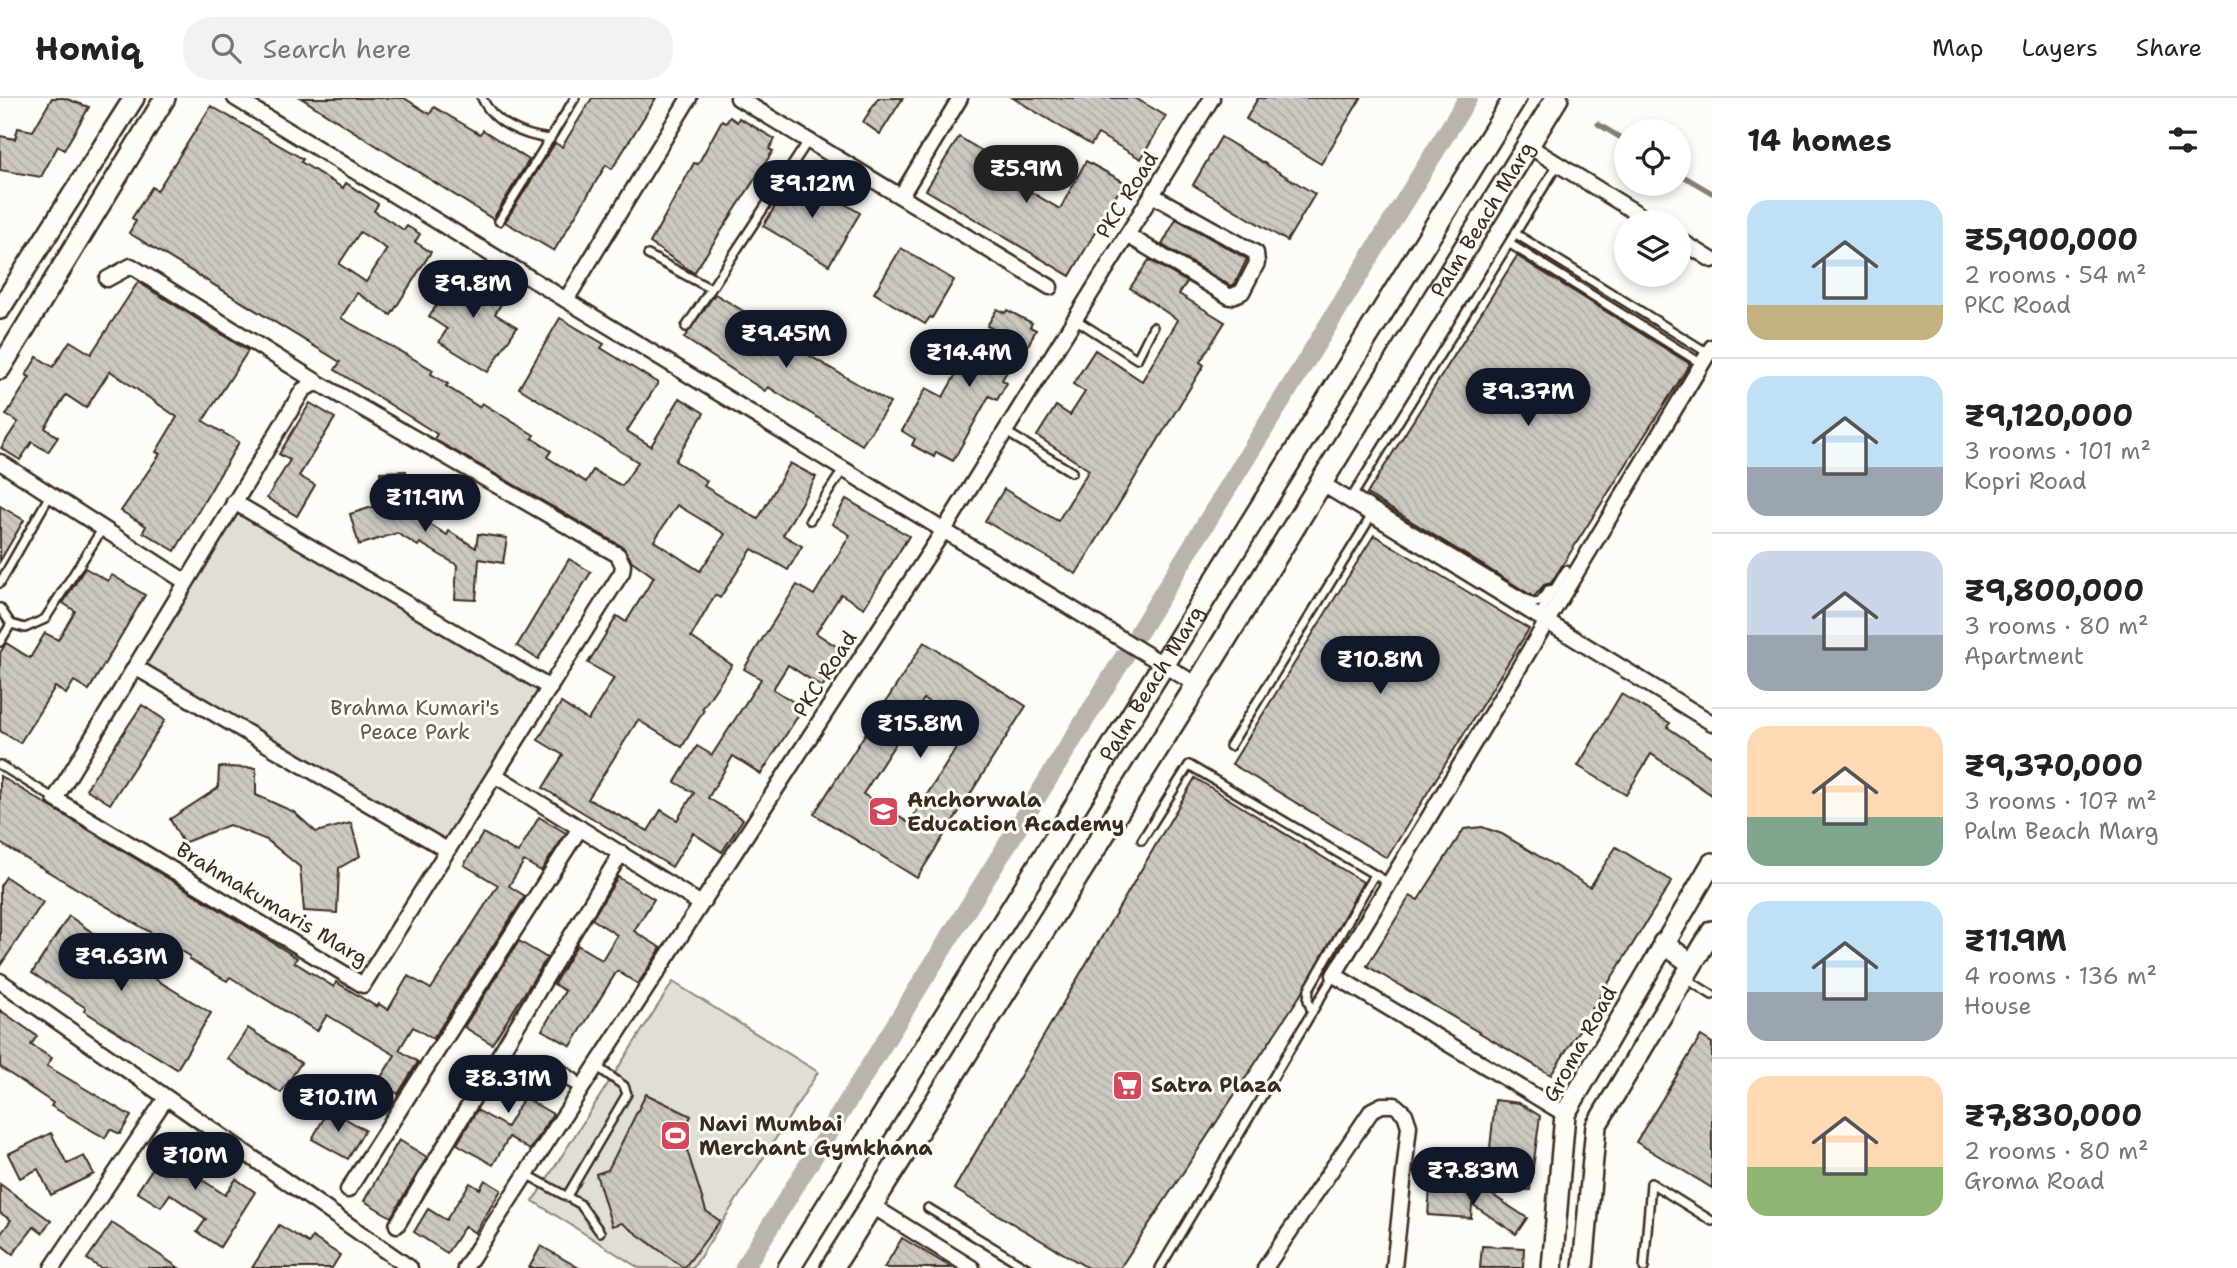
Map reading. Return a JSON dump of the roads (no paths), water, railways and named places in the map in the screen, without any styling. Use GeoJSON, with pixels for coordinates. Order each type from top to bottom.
{"type":"FeatureCollection","features":[{"type":"Feature","properties":{"kind":"main road"},"geometry":{"type":"LineString","coordinates":[[0,309],[134,98]]}},
{"type":"Feature","properties":{"kind":"main road"},"geometry":{"type":"LineString","coordinates":[[0,369],[165,98]]}},
{"type":"Feature","properties":{"kind":"main road","name":"Palm Beach Marg"},"geometry":{"type":"LineString","coordinates":[[789,1268],[1514,98]]}},
{"type":"Feature","properties":{"kind":"main road","name":"Palm Beach Marg"},"geometry":{"type":"LineString","coordinates":[[832,1268],[1197,685],[1557,98]]}},
{"type":"Feature","properties":{"kind":"main road","name":"Groma Road"},"geometry":{"type":"LineString","coordinates":[[1552,1268],[1565,1114],[1662,943],[1712,863]]}},
{"type":"Feature","properties":{"kind":"main road"},"geometry":{"type":"LineString","coordinates":[[1583,1268],[1596,1126],[1710,938]]}},
{"type":"Feature","properties":{"kind":"main road"},"geometry":{"type":"LineString","coordinates":[[1662,943],[1688,971]]}},
{"type":"Feature","properties":{"kind":"street"},"geometry":{"type":"LineString","coordinates":[[235,98],[1197,685]]}},
{"type":"Feature","properties":{"kind":"street"},"geometry":{"type":"LineString","coordinates":[[566,300],[689,98]]}},
{"type":"Feature","properties":{"kind":"street"},"geometry":{"type":"LineString","coordinates":[[738,98],[1050,287]]}},
{"type":"Feature","properties":{"kind":"street"},"geometry":{"type":"LineString","coordinates":[[901,196],[960,98]]}},
{"type":"Feature","properties":{"kind":"street","name":"PKC Road"},"geometry":{"type":"LineString","coordinates":[[465,1268],[944,530],[1212,98]]}},
{"type":"Feature","properties":{"kind":"street"},"geometry":{"type":"LineString","coordinates":[[1527,145],[1632,210]]}},
{"type":"Feature","properties":{"kind":"street"},"geometry":{"type":"LineString","coordinates":[[1127,235],[1230,297],[1242,292],[1257,263],[1256,253],[1152,195]]}},
{"type":"Feature","properties":{"kind":"street"},"geometry":{"type":"LineString","coordinates":[[1691,247],[1712,260]]}},
{"type":"Feature","properties":{"kind":"street","name":"Brahmakumaris Marg"},"geometry":{"type":"LineString","coordinates":[[55,799],[363,985],[622,572],[623,565],[618,555],[320,384],[131,266],[107,279]]}},
{"type":"Feature","properties":{"kind":"street"},"geometry":{"type":"LineString","coordinates":[[1565,1114],[1334,975],[1542,618],[1707,355]]}},
{"type":"Feature","properties":{"kind":"street"},"geometry":{"type":"LineString","coordinates":[[55,799],[303,390],[313,384],[320,384]]}},
{"type":"Feature","properties":{"kind":"street"},"geometry":{"type":"LineString","coordinates":[[0,462],[186,582]]}},
{"type":"Feature","properties":{"kind":"street"},"geometry":{"type":"LineString","coordinates":[[1321,483],[1351,497],[1372,514],[1712,723]]}},
{"type":"Feature","properties":{"kind":"street"},"geometry":{"type":"LineString","coordinates":[[233,502],[550,688]]}},
{"type":"Feature","properties":{"kind":"street"},"geometry":{"type":"LineString","coordinates":[[135,667],[447,850]]}},
{"type":"Feature","properties":{"kind":"street"},"geometry":{"type":"LineString","coordinates":[[495,775],[701,904]]}},
{"type":"Feature","properties":{"kind":"street"},"geometry":{"type":"LineString","coordinates":[[348,1190],[580,828]]}},
{"type":"Feature","properties":{"kind":"street"},"geometry":{"type":"LineString","coordinates":[[397,1225],[621,853]]}},
{"type":"Feature","properties":{"kind":"street"},"geometry":{"type":"LineString","coordinates":[[0,981],[410,1268]]}},
{"type":"Feature","properties":{"kind":"street"},"geometry":{"type":"LineString","coordinates":[[545,1061],[573,1081]]}},
{"type":"Feature","properties":{"kind":"street"},"geometry":{"type":"LineString","coordinates":[[52,1268],[166,1098]]}},
{"type":"Feature","properties":{"kind":"street"},"geometry":{"type":"LineString","coordinates":[[1265,1268],[1372,1110],[1382,1105],[1395,1105],[1405,1114],[1409,1126],[1394,1268]]}},
{"type":"Feature","properties":{"kind":"street"},"geometry":{"type":"LineString","coordinates":[[871,1205],[972,1268]]}},
{"type":"Feature","properties":{"kind":"lane"},"geometry":{"type":"LineString","coordinates":[[482,98],[487,110],[526,136],[550,139]]}},
{"type":"Feature","properties":{"kind":"lane"},"geometry":{"type":"LineString","coordinates":[[499,221],[575,98]]}},
{"type":"Feature","properties":{"kind":"lane"},"geometry":{"type":"LineString","coordinates":[[686,327],[808,140]]}},
{"type":"Feature","properties":{"kind":"lane"},"geometry":{"type":"LineString","coordinates":[[1555,589],[1548,590],[1540,602],[1533,603],[1351,497],[1558,164]]}},
{"type":"Feature","properties":{"kind":"lane"},"geometry":{"type":"LineString","coordinates":[[1516,234],[1707,355]]}},
{"type":"Feature","properties":{"kind":"lane"},"geometry":{"type":"LineString","coordinates":[[1510,244],[1683,355],[1707,355]]}},
{"type":"Feature","properties":{"kind":"lane"},"geometry":{"type":"LineString","coordinates":[[648,255],[711,289]]}},
{"type":"Feature","properties":{"kind":"lane"},"geometry":{"type":"LineString","coordinates":[[1075,319],[1137,359],[1153,327]]}},
{"type":"Feature","properties":{"kind":"lane"},"geometry":{"type":"LineString","coordinates":[[1006,432],[1072,472]]}},
{"type":"Feature","properties":{"kind":"lane"},"geometry":{"type":"LineString","coordinates":[[810,520],[844,469]]}},
{"type":"Feature","properties":{"kind":"lane"},"geometry":{"type":"LineString","coordinates":[[0,583],[50,495]]}},
{"type":"Feature","properties":{"kind":"lane"},"geometry":{"type":"LineString","coordinates":[[1230,746],[1372,514]]}},
{"type":"Feature","properties":{"kind":"lane"},"geometry":{"type":"LineString","coordinates":[[0,608],[11,624],[25,628],[45,619],[103,528]]}},
{"type":"Feature","properties":{"kind":"lane"},"geometry":{"type":"LineString","coordinates":[[1542,618],[1566,570]]}},
{"type":"Feature","properties":{"kind":"lane"},"geometry":{"type":"LineString","coordinates":[[0,642],[11,624]]}},
{"type":"Feature","properties":{"kind":"lane"},"geometry":{"type":"LineString","coordinates":[[0,765],[55,799]]}},
{"type":"Feature","properties":{"kind":"lane"},"geometry":{"type":"LineString","coordinates":[[1142,840],[1189,765],[1389,883]]}},
{"type":"Feature","properties":{"kind":"lane"},"geometry":{"type":"LineString","coordinates":[[1312,1012],[1308,1000],[1309,989],[1374,875]]}},
{"type":"Feature","properties":{"kind":"lane"},"geometry":{"type":"LineString","coordinates":[[1688,971],[1712,995]]}},
{"type":"Feature","properties":{"kind":"lane"},"geometry":{"type":"LineString","coordinates":[[1160,1268],[1334,975]]}},
{"type":"Feature","properties":{"kind":"lane"},"geometry":{"type":"LineString","coordinates":[[567,1196],[627,1094],[624,1086],[596,1066]]}},
{"type":"Feature","properties":{"kind":"lane"},"geometry":{"type":"LineString","coordinates":[[526,1174],[580,1203],[600,1232]]}},
{"type":"Feature","properties":{"kind":"lane"},"geometry":{"type":"LineString","coordinates":[[1644,1268],[1651,1183],[1712,1221]]}},
{"type":"Feature","properties":{"kind":"lane"},"geometry":{"type":"LineString","coordinates":[[928,1208],[1027,1268]]}},
{"type":"Feature","properties":{"kind":"waterway"},"geometry":{"type":"LineString","coordinates":[[1139,632],[1468,98]]}},
{"type":"Feature","properties":{"kind":"waterway"},"geometry":{"type":"LineString","coordinates":[[1598,124],[1614,134]]}},
{"type":"Feature","properties":{"kind":"waterway"},"geometry":{"type":"LineString","coordinates":[[1691,181],[1712,193]]}},
{"type":"Feature","properties":{"kind":"waterway"},"geometry":{"type":"LineString","coordinates":[[744,1268],[1124,657]]}},
{"type":"Feature","properties":{"kind":"place","name":"Anchorwala Education Academy"},"geometry":{"type":"Point","coordinates":[884,812]}},
{"type":"Feature","properties":{"kind":"place","name":"Satra Plaza"},"geometry":{"type":"Point","coordinates":[1128,1085]}},
{"type":"Feature","properties":{"kind":"place","name":"Navi Mumbai Merchant Gymkhana"},"geometry":{"type":"Point","coordinates":[676,1136]}},
{"type":"Feature","properties":{"kind":"park label","name":"Brahma Kumari's Peace Park"},"geometry":{"type":"Point","coordinates":[415,720]}}]}
